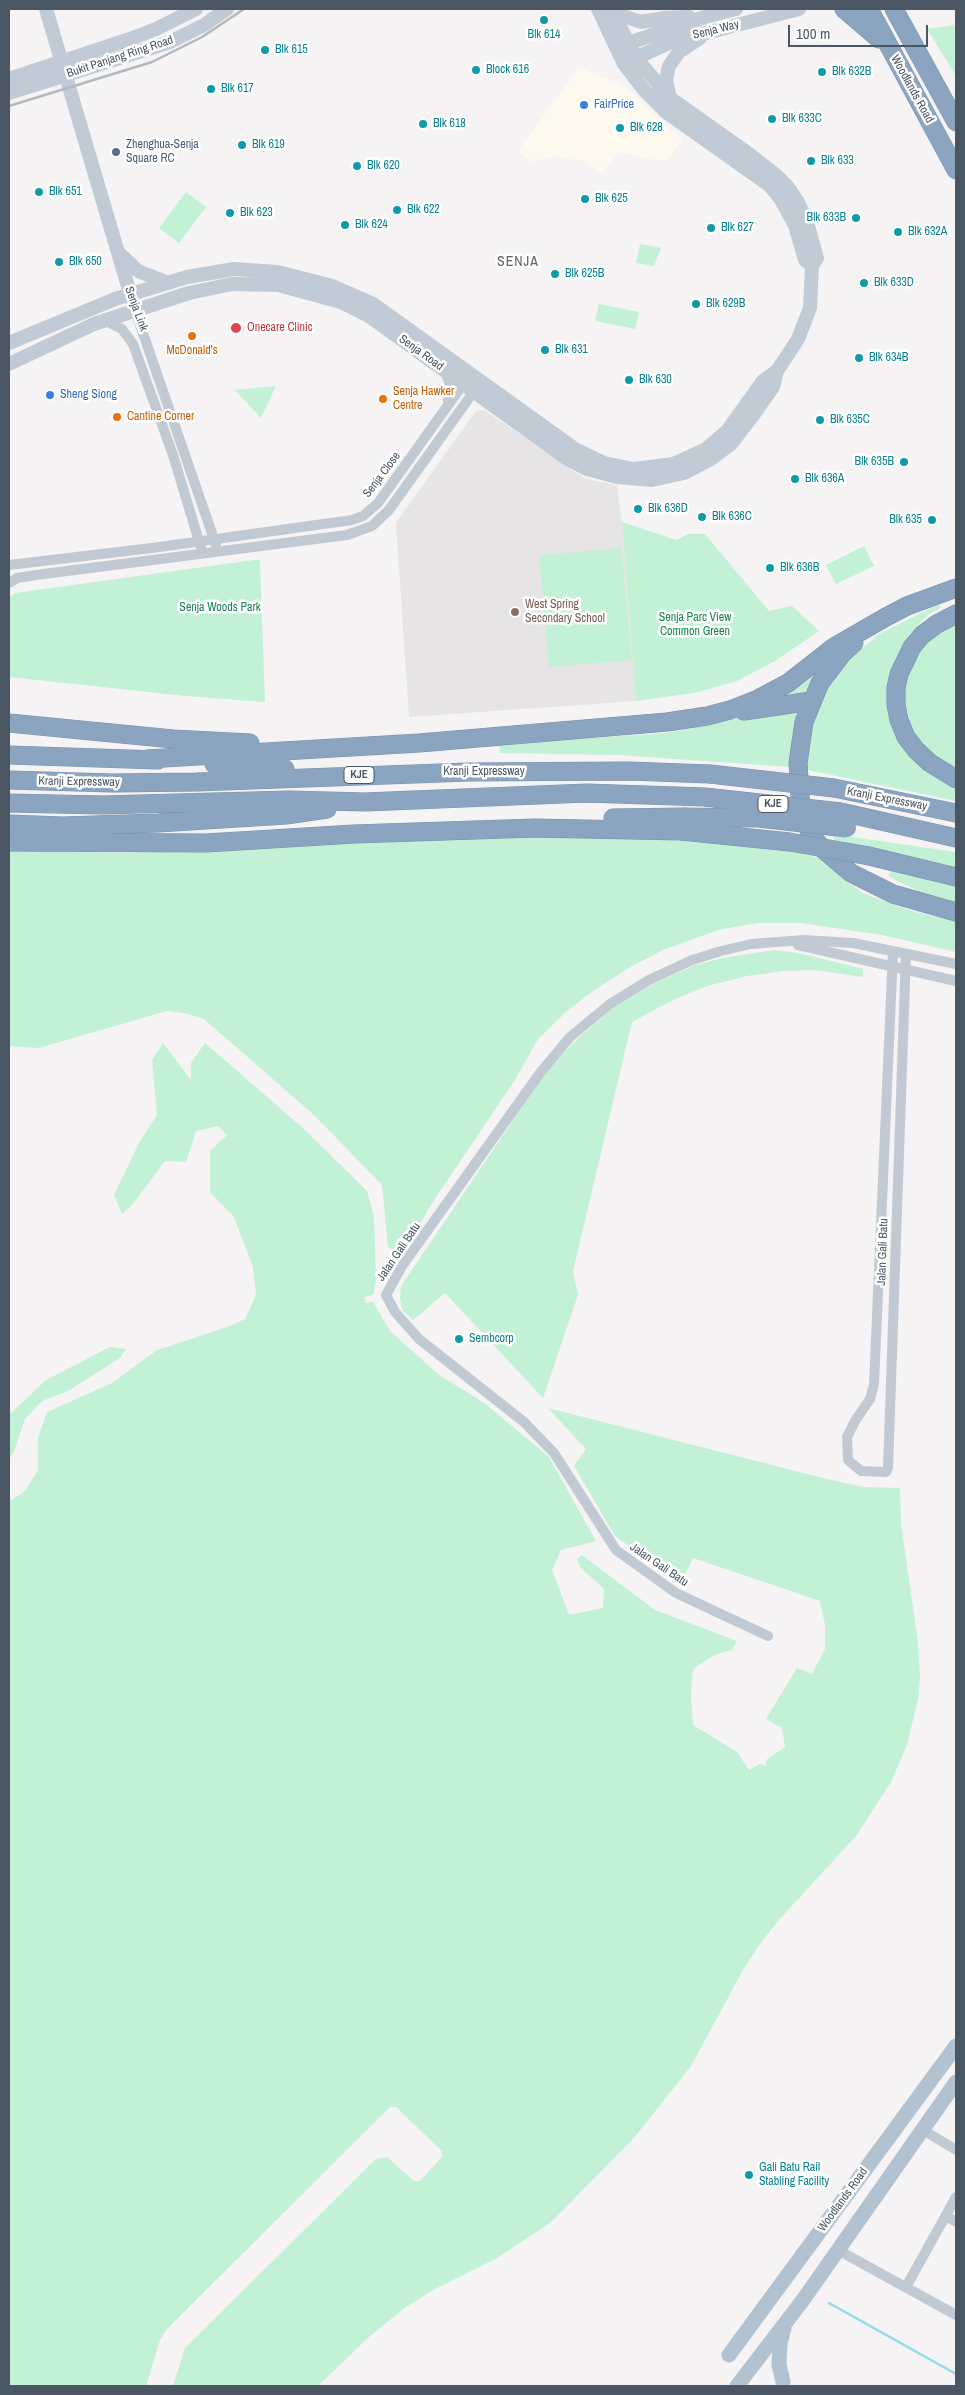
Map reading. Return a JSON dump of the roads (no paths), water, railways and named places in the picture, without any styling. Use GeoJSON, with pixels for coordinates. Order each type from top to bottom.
{"type":"FeatureCollection","features":[{"type":"Feature","properties":{"kind":"highway"},"geometry":{"type":"LineString","coordinates":[[844,9],[859,20],[890,49]]}},
{"type":"Feature","properties":{"kind":"highway","name":"Woodlands Road"},"geometry":{"type":"LineString","coordinates":[[869,9],[956,170]]}},
{"type":"Feature","properties":{"kind":"highway","name":"Woodlands Road"},"geometry":{"type":"LineString","coordinates":[[894,9],[956,122]]}},
{"type":"Feature","properties":{"kind":"highway"},"geometry":{"type":"LineString","coordinates":[[707,716],[747,704],[771,692],[788,683],[834,647],[906,606],[956,588]]}},
{"type":"Feature","properties":{"kind":"highway"},"geometry":{"type":"LineString","coordinates":[[956,614],[922,635],[912,647],[899,674],[896,688],[896,705],[899,720],[916,750],[930,763],[956,780]]}},
{"type":"Feature","properties":{"kind":"highway"},"geometry":{"type":"LineString","coordinates":[[874,624],[842,654],[820,683],[811,701],[802,729],[798,763],[801,810],[813,838],[835,861],[870,884],[917,902],[956,912]]}},
{"type":"Feature","properties":{"kind":"highway"},"geometry":{"type":"LineString","coordinates":[[147,759],[333,747],[419,744],[667,722],[811,701]]}},
{"type":"Feature","properties":{"kind":"highway"},"geometry":{"type":"LineString","coordinates":[[9,723],[173,739],[333,747]]}},
{"type":"Feature","properties":{"kind":"highway"},"geometry":{"type":"LineString","coordinates":[[9,755],[147,759],[361,774]]}},
{"type":"Feature","properties":{"kind":"highway","name":"Kranji Expressway"},"geometry":{"type":"LineString","coordinates":[[9,780],[112,783],[197,782],[361,774],[629,771],[710,774],[834,788],[956,813]]}},
{"type":"Feature","properties":{"kind":"highway","name":"Kranji Expressway"},"geometry":{"type":"LineString","coordinates":[[364,802],[587,793],[705,797],[844,820],[893,826],[956,838]]}},
{"type":"Feature","properties":{"kind":"highway","name":"KJE"},"geometry":{"type":"LineString","coordinates":[[9,803],[102,805],[289,800],[364,802]]}},
{"type":"Feature","properties":{"kind":"highway"},"geometry":{"type":"LineString","coordinates":[[9,824],[62,826],[286,815],[364,802]]}},
{"type":"Feature","properties":{"kind":"highway"},"geometry":{"type":"LineString","coordinates":[[9,842],[206,844],[354,834],[682,824],[759,818],[844,820]]}},
{"type":"Feature","properties":{"kind":"highway"},"geometry":{"type":"LineString","coordinates":[[682,824],[870,856],[956,877]]}},
{"type":"Feature","properties":{"kind":"main road","name":"Woodlands Road"},"geometry":{"type":"LineString","coordinates":[[729,2355],[956,2046]]}},
{"type":"Feature","properties":{"kind":"main road","name":"Woodlands Road"},"geometry":{"type":"LineString","coordinates":[[736,2386],[803,2300],[956,2082]]}},
{"type":"Feature","properties":{"kind":"main road"},"geometry":{"type":"LineString","coordinates":[[783,2282],[781,2296],[783,2302],[788,2304],[803,2300]]}},
{"type":"Feature","properties":{"kind":"main road"},"geometry":{"type":"LineString","coordinates":[[783,2382],[779,2365],[780,2344],[785,2324]]}},
{"type":"Feature","properties":{"kind":"street","name":"Senja Link"},"geometry":{"type":"LineString","coordinates":[[46,9],[135,310],[215,540]]}},
{"type":"Feature","properties":{"kind":"street","name":"Bukit Panjang Ring Road"},"geometry":{"type":"LineString","coordinates":[[9,79],[132,38],[178,19],[196,9]]}},
{"type":"Feature","properties":{"kind":"street","name":"Bukit Panjang Ring Road"},"geometry":{"type":"LineString","coordinates":[[9,93],[67,80],[84,69],[170,42],[192,31],[227,9]]}},
{"type":"Feature","properties":{"kind":"street","name":"Senja Road"},"geometry":{"type":"LineString","coordinates":[[598,9],[630,61],[644,90],[666,112],[746,160]]}},
{"type":"Feature","properties":{"kind":"street","name":"Senja Way"},"geometry":{"type":"LineString","coordinates":[[621,46],[705,17],[736,9]]}},
{"type":"Feature","properties":{"kind":"street","name":"Senja Way"},"geometry":{"type":"LineString","coordinates":[[630,61],[671,42],[799,9]]}},
{"type":"Feature","properties":{"kind":"street"},"geometry":{"type":"LineString","coordinates":[[612,11],[641,22],[664,18],[705,17]]}},
{"type":"Feature","properties":{"kind":"street","name":"Senja Road"},"geometry":{"type":"LineString","coordinates":[[612,11],[621,46]]}},
{"type":"Feature","properties":{"kind":"street"},"geometry":{"type":"LineString","coordinates":[[178,19],[176,27],[178,30],[183,32],[192,31]]}},
{"type":"Feature","properties":{"kind":"street"},"geometry":{"type":"LineString","coordinates":[[670,98],[666,80],[669,66],[673,60],[692,42],[719,29]]}},
{"type":"Feature","properties":{"kind":"street","name":"Senja Road"},"geometry":{"type":"LineString","coordinates":[[9,344],[130,294],[166,282],[206,272],[234,269],[278,272],[332,286],[373,304],[576,463],[601,474],[652,480],[684,472],[720,453],[740,433],[772,387],[777,371],[798,339],[806,322],[811,300],[812,266],[805,260],[795,225],[780,198],[769,185],[746,160],[670,98],[630,61]]}},
{"type":"Feature","properties":{"kind":"street"},"geometry":{"type":"LineString","coordinates":[[116,250],[138,271],[166,282]]}},
{"type":"Feature","properties":{"kind":"street","name":"Senja Road"},"geometry":{"type":"LineString","coordinates":[[9,364],[104,320],[212,286],[256,283],[278,285],[327,297],[356,309],[438,365],[472,382]]}},
{"type":"Feature","properties":{"kind":"street","name":"Senja Link"},"geometry":{"type":"LineString","coordinates":[[104,320],[122,330],[133,344],[173,455],[200,542]]}},
{"type":"Feature","properties":{"kind":"street"},"geometry":{"type":"LineString","coordinates":[[438,365],[449,381],[448,406]]}},
{"type":"Feature","properties":{"kind":"street","name":"Senja Close"},"geometry":{"type":"LineString","coordinates":[[9,565],[23,565],[338,523],[363,516],[378,503],[448,406],[472,382]]}},
{"type":"Feature","properties":{"kind":"street","name":"Senja Close"},"geometry":{"type":"LineString","coordinates":[[9,583],[24,577],[346,535],[372,526],[389,510],[472,382]]}},
{"type":"Feature","properties":{"kind":"street"},"geometry":{"type":"LineString","coordinates":[[215,540],[218,551]]}},
{"type":"Feature","properties":{"kind":"street"},"geometry":{"type":"LineString","coordinates":[[200,542],[203,553]]}},
{"type":"Feature","properties":{"kind":"street","name":"Jalan Gali Batu"},"geometry":{"type":"LineString","coordinates":[[768,1636],[676,1593],[616,1550],[554,1454],[524,1422],[418,1339],[394,1312],[386,1295],[402,1266],[540,1073],[570,1037],[610,1004],[649,980],[721,951],[751,944],[804,940],[853,943],[956,964]]}},
{"type":"Feature","properties":{"kind":"street","name":"Jalan Gali Batu"},"geometry":{"type":"LineString","coordinates":[[777,942],[805,946],[892,968],[956,981]]}},
{"type":"Feature","properties":{"kind":"street","name":"Jalan Gali Batu"},"geometry":{"type":"LineString","coordinates":[[893,951],[874,1384],[870,1399],[850,1428],[847,1437],[848,1460],[861,1471],[886,1472],[888,1468],[906,954]]}},
{"type":"Feature","properties":{"kind":"street"},"geometry":{"type":"LineString","coordinates":[[923,2130],[956,2150]]}},
{"type":"Feature","properties":{"kind":"street"},"geometry":{"type":"LineString","coordinates":[[906,2287],[956,2197]]}},
{"type":"Feature","properties":{"kind":"street"},"geometry":{"type":"LineString","coordinates":[[946,2216],[956,2222]]}},
{"type":"Feature","properties":{"kind":"street"},"geometry":{"type":"LineString","coordinates":[[838,2250],[956,2315]]}},
{"type":"Feature","properties":{"kind":"waterway"},"geometry":{"type":"LineString","coordinates":[[829,2303],[956,2374]]}},
{"type":"Feature","properties":{"kind":"railway"},"geometry":{"type":"LineString","coordinates":[[9,106],[152,62],[202,37],[244,9]]}},
{"type":"Feature","properties":{"kind":"place","name":"Blk 614"},"geometry":{"type":"Point","coordinates":[544,20]}},
{"type":"Feature","properties":{"kind":"place","name":"Blk 615"},"geometry":{"type":"Point","coordinates":[265,50]}},
{"type":"Feature","properties":{"kind":"place","name":"Block 616"},"geometry":{"type":"Point","coordinates":[476,70]}},
{"type":"Feature","properties":{"kind":"place","name":"Blk 632B"},"geometry":{"type":"Point","coordinates":[822,72]}},
{"type":"Feature","properties":{"kind":"place","name":"Blk 617"},"geometry":{"type":"Point","coordinates":[211,89]}},
{"type":"Feature","properties":{"kind":"place","name":"FairPrice"},"geometry":{"type":"Point","coordinates":[584,105]}},
{"type":"Feature","properties":{"kind":"place","name":"Blk 633C"},"geometry":{"type":"Point","coordinates":[772,119]}},
{"type":"Feature","properties":{"kind":"place","name":"Blk 618"},"geometry":{"type":"Point","coordinates":[423,124]}},
{"type":"Feature","properties":{"kind":"place","name":"Blk 628"},"geometry":{"type":"Point","coordinates":[620,128]}},
{"type":"Feature","properties":{"kind":"place","name":"Blk 619"},"geometry":{"type":"Point","coordinates":[242,145]}},
{"type":"Feature","properties":{"kind":"place","name":"Zhenghua-Senja Square RC"},"geometry":{"type":"Point","coordinates":[116,152]}},
{"type":"Feature","properties":{"kind":"place","name":"Blk 633"},"geometry":{"type":"Point","coordinates":[811,161]}},
{"type":"Feature","properties":{"kind":"place","name":"Blk 620"},"geometry":{"type":"Point","coordinates":[357,166]}},
{"type":"Feature","properties":{"kind":"place","name":"Blk 651"},"geometry":{"type":"Point","coordinates":[39,192]}},
{"type":"Feature","properties":{"kind":"place","name":"Blk 625"},"geometry":{"type":"Point","coordinates":[585,199]}},
{"type":"Feature","properties":{"kind":"place","name":"Blk 622"},"geometry":{"type":"Point","coordinates":[397,210]}},
{"type":"Feature","properties":{"kind":"place","name":"Blk 623"},"geometry":{"type":"Point","coordinates":[230,213]}},
{"type":"Feature","properties":{"kind":"place","name":"Blk 633B"},"geometry":{"type":"Point","coordinates":[856,218]}},
{"type":"Feature","properties":{"kind":"place","name":"Blk 624"},"geometry":{"type":"Point","coordinates":[345,225]}},
{"type":"Feature","properties":{"kind":"place","name":"Blk 627"},"geometry":{"type":"Point","coordinates":[711,228]}},
{"type":"Feature","properties":{"kind":"place","name":"Blk 632A"},"geometry":{"type":"Point","coordinates":[898,232]}},
{"type":"Feature","properties":{"kind":"place","name":"Blk 650"},"geometry":{"type":"Point","coordinates":[59,262]}},
{"type":"Feature","properties":{"kind":"place","name":"Blk 625B"},"geometry":{"type":"Point","coordinates":[555,274]}},
{"type":"Feature","properties":{"kind":"place","name":"Blk 633D"},"geometry":{"type":"Point","coordinates":[864,283]}},
{"type":"Feature","properties":{"kind":"place","name":"Blk 629B"},"geometry":{"type":"Point","coordinates":[696,304]}},
{"type":"Feature","properties":{"kind":"place","name":"Onecare Clinic"},"geometry":{"type":"Point","coordinates":[236,328]}},
{"type":"Feature","properties":{"kind":"place","name":"McDonald's"},"geometry":{"type":"Point","coordinates":[192,336]}},
{"type":"Feature","properties":{"kind":"place","name":"Blk 631"},"geometry":{"type":"Point","coordinates":[545,350]}},
{"type":"Feature","properties":{"kind":"place","name":"Blk 634B"},"geometry":{"type":"Point","coordinates":[859,358]}},
{"type":"Feature","properties":{"kind":"place","name":"Blk 630"},"geometry":{"type":"Point","coordinates":[629,380]}},
{"type":"Feature","properties":{"kind":"place","name":"Sheng Siong"},"geometry":{"type":"Point","coordinates":[50,395]}},
{"type":"Feature","properties":{"kind":"place","name":"Senja Hawker Centre"},"geometry":{"type":"Point","coordinates":[383,399]}},
{"type":"Feature","properties":{"kind":"place","name":"Cantine Corner"},"geometry":{"type":"Point","coordinates":[117,417]}},
{"type":"Feature","properties":{"kind":"place","name":"Blk 635C"},"geometry":{"type":"Point","coordinates":[820,420]}},
{"type":"Feature","properties":{"kind":"place","name":"Blk 635B"},"geometry":{"type":"Point","coordinates":[904,462]}},
{"type":"Feature","properties":{"kind":"place","name":"Blk 636A"},"geometry":{"type":"Point","coordinates":[795,479]}},
{"type":"Feature","properties":{"kind":"place","name":"Blk 636D"},"geometry":{"type":"Point","coordinates":[638,509]}},
{"type":"Feature","properties":{"kind":"place","name":"Blk 636C"},"geometry":{"type":"Point","coordinates":[702,517]}},
{"type":"Feature","properties":{"kind":"place","name":"Blk 635"},"geometry":{"type":"Point","coordinates":[932,520]}},
{"type":"Feature","properties":{"kind":"place","name":"Blk 636B"},"geometry":{"type":"Point","coordinates":[770,568]}},
{"type":"Feature","properties":{"kind":"place","name":"West Spring Secondary School"},"geometry":{"type":"Point","coordinates":[515,612]}},
{"type":"Feature","properties":{"kind":"place","name":"Sembcorp"},"geometry":{"type":"Point","coordinates":[459,1339]}},
{"type":"Feature","properties":{"kind":"place","name":"Gali Batu Rail Stabling Facility"},"geometry":{"type":"Point","coordinates":[749,2175]}},
{"type":"Feature","properties":{"kind":"district","name":"SENJA"},"geometry":{"type":"Point","coordinates":[518,262]}},
{"type":"Feature","properties":{"kind":"park label","name":"Senja Woods Park"},"geometry":{"type":"Point","coordinates":[220,608]}},
{"type":"Feature","properties":{"kind":"park label","name":"Senja Parc View Common Green"},"geometry":{"type":"Point","coordinates":[695,625]}}]}
